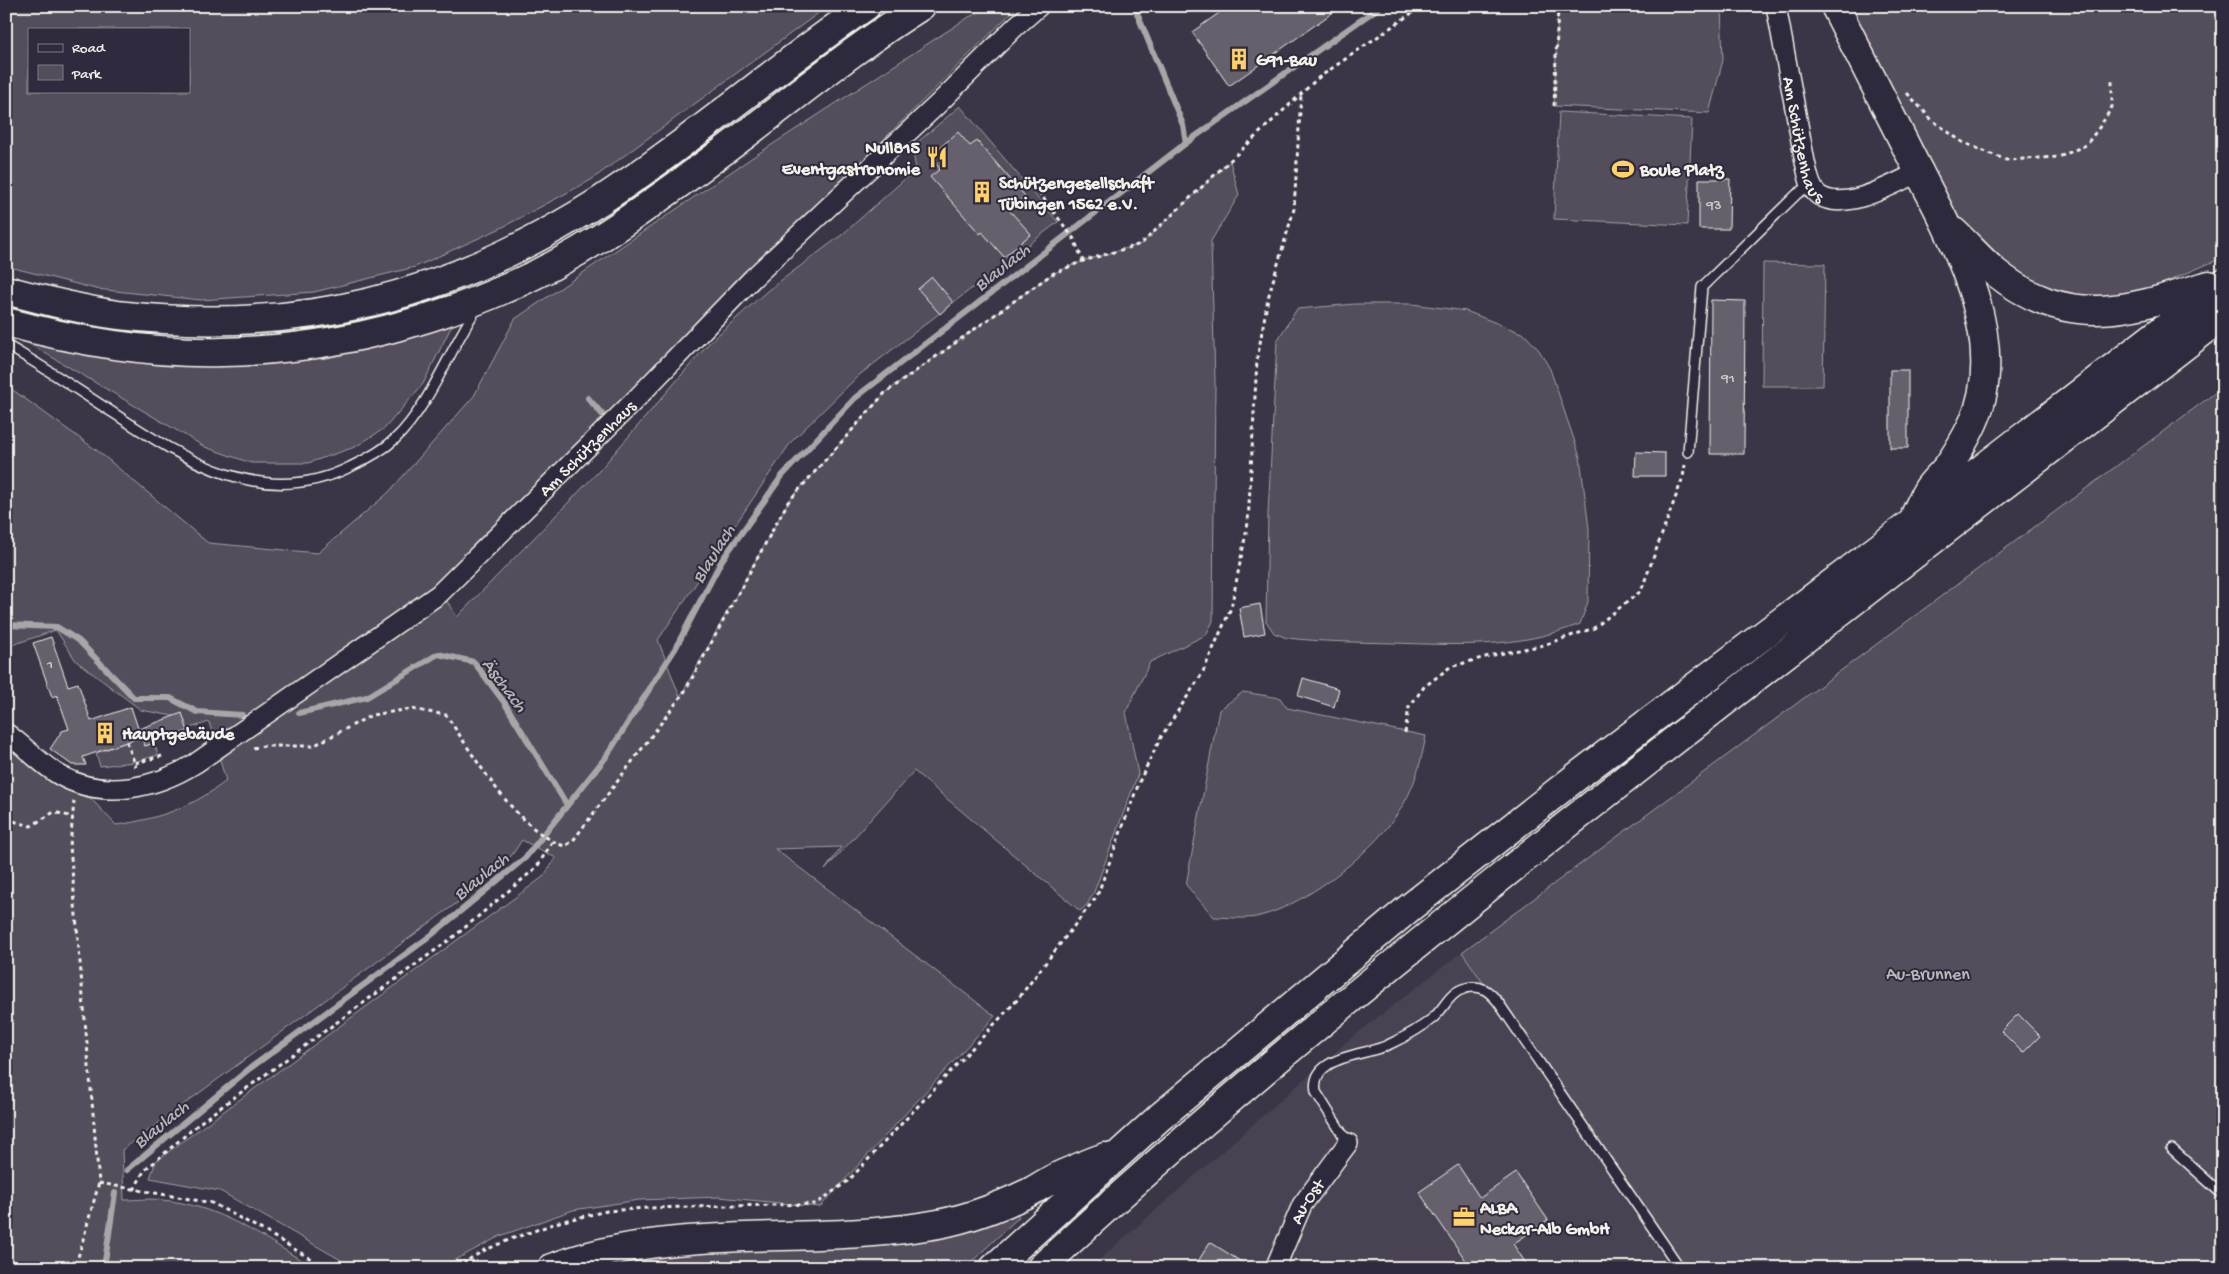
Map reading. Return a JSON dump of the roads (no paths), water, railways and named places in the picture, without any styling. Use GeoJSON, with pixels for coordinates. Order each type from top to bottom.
{"type":"FeatureCollection","features":[{"type":"Feature","properties":{"kind":"main road"},"geometry":{"type":"LineString","coordinates":[[6,290],[116,314],[224,322],[279,319],[334,311],[391,297],[439,282],[490,261],[537,238],[602,199],[866,6]]}},
{"type":"Feature","properties":{"kind":"main road"},"geometry":{"type":"LineString","coordinates":[[6,322],[118,346],[204,352],[265,350],[327,343],[378,332],[427,318],[484,297],[559,261],[619,226],[704,165],[867,42],[921,6]]}},
{"type":"Feature","properties":{"kind":"main road"},"geometry":{"type":"LineString","coordinates":[[1835,6],[1947,224],[1979,313],[1986,352],[1985,376],[1981,398],[1970,428],[1947,466],[1929,488],[1909,525]]}},
{"type":"Feature","properties":{"kind":"main road"},"geometry":{"type":"LineString","coordinates":[[1947,224],[2002,277],[2050,304],[2075,310],[2119,310],[2223,282]]}},
{"type":"Feature","properties":{"kind":"main road"},"geometry":{"type":"LineString","coordinates":[[994,1268],[1123,1150],[1313,988],[1494,841],[1792,612],[1909,525],[2223,282]]}},
{"type":"Feature","properties":{"kind":"main road"},"geometry":{"type":"LineString","coordinates":[[1041,1268],[1325,1018],[1751,679],[2223,316]]}},
{"type":"Feature","properties":{"kind":"main road"},"geometry":{"type":"LineString","coordinates":[[552,1268],[600,1253],[675,1241],[848,1234],[928,1226],[965,1218],[1002,1205],[1061,1174],[1123,1150]]}},
{"type":"Feature","properties":{"kind":"street","name":"Am Schützenhaus"},"geometry":{"type":"LineString","coordinates":[[6,733],[60,775],[75,782],[112,789],[155,784],[175,776],[439,594],[634,401],[753,278],[1039,6]]}},
{"type":"Feature","properties":{"kind":"street","name":"Am Schützenhaus"},"geometry":{"type":"LineString","coordinates":[[1776,6],[1811,185],[1819,196],[1833,201],[1852,199],[1919,172]]}},
{"type":"Feature","properties":{"kind":"street","name":"Au-Ost"},"geometry":{"type":"LineString","coordinates":[[1275,1268],[1302,1204],[1348,1143]]}},
{"type":"Feature","properties":{"kind":"lane"},"geometry":{"type":"LineString","coordinates":[[1688,452],[1702,288],[1797,194],[1811,185]]}},
{"type":"Feature","properties":{"kind":"lane"},"geometry":{"type":"LineString","coordinates":[[6,345],[147,436],[214,472],[246,480],[279,484],[310,481],[338,473],[369,458],[395,439],[414,417],[484,297]]}},
{"type":"Feature","properties":{"kind":"lane"},"geometry":{"type":"LineString","coordinates":[[1348,1143],[1316,1092],[1314,1083],[1320,1071],[1344,1058],[1358,1053],[1373,1052],[1401,1038],[1434,1017],[1452,994],[1463,988],[1475,986],[1482,988],[1498,1002],[1680,1268]]}},
{"type":"Feature","properties":{"kind":"lane"},"geometry":{"type":"LineString","coordinates":[[2172,1149],[2223,1195]]}},
{"type":"Feature","properties":{"kind":"waterway"},"geometry":{"type":"LineString","coordinates":[[1134,6],[1183,125],[1186,143]]}},
{"type":"Feature","properties":{"kind":"waterway","name":"Blaulach"},"geometry":{"type":"LineString","coordinates":[[127,1170],[249,1069],[429,937],[525,858],[606,757],[675,649],[722,560],[782,476],[855,398],[1186,143],[1381,6]]}},
{"type":"Feature","properties":{"kind":"waterway"},"geometry":{"type":"LineString","coordinates":[[588,398],[602,414]]}},
{"type":"Feature","properties":{"kind":"waterway","name":"Äschach"},"geometry":{"type":"LineString","coordinates":[[6,625],[57,627],[79,641],[134,698],[170,698],[197,712],[242,715]]}},
{"type":"Feature","properties":{"kind":"waterway","name":"Äschach"},"geometry":{"type":"LineString","coordinates":[[299,713],[367,697],[438,654],[474,662],[504,702],[567,805]]}},
{"type":"Feature","properties":{"kind":"waterway","name":"Blaulach"},"geometry":{"type":"LineString","coordinates":[[104,1268],[115,1193]]}},
{"type":"Feature","properties":{"kind":"place","name":"G91-Bau"},"geometry":{"type":"Point","coordinates":[1239,59]}},
{"type":"Feature","properties":{"kind":"place","name":"Null815 Eventgastronomie"},"geometry":{"type":"Point","coordinates":[937,157]}},
{"type":"Feature","properties":{"kind":"place","name":"Boule Platz"},"geometry":{"type":"Point","coordinates":[1623,169]}},
{"type":"Feature","properties":{"kind":"place","name":"Schützengesellschaft Tübingen 1562 e.V."},"geometry":{"type":"Point","coordinates":[982,192]}},
{"type":"Feature","properties":{"kind":"place","name":"Hauptgebäude"},"geometry":{"type":"Point","coordinates":[105,733]}},
{"type":"Feature","properties":{"kind":"place","name":"ALBA Neckar-Alb GmbH"},"geometry":{"type":"Point","coordinates":[1464,1217]}},
{"type":"Feature","properties":{"kind":"park label","name":"Au-Brunnen"},"geometry":{"type":"Point","coordinates":[1928,973]}}]}
